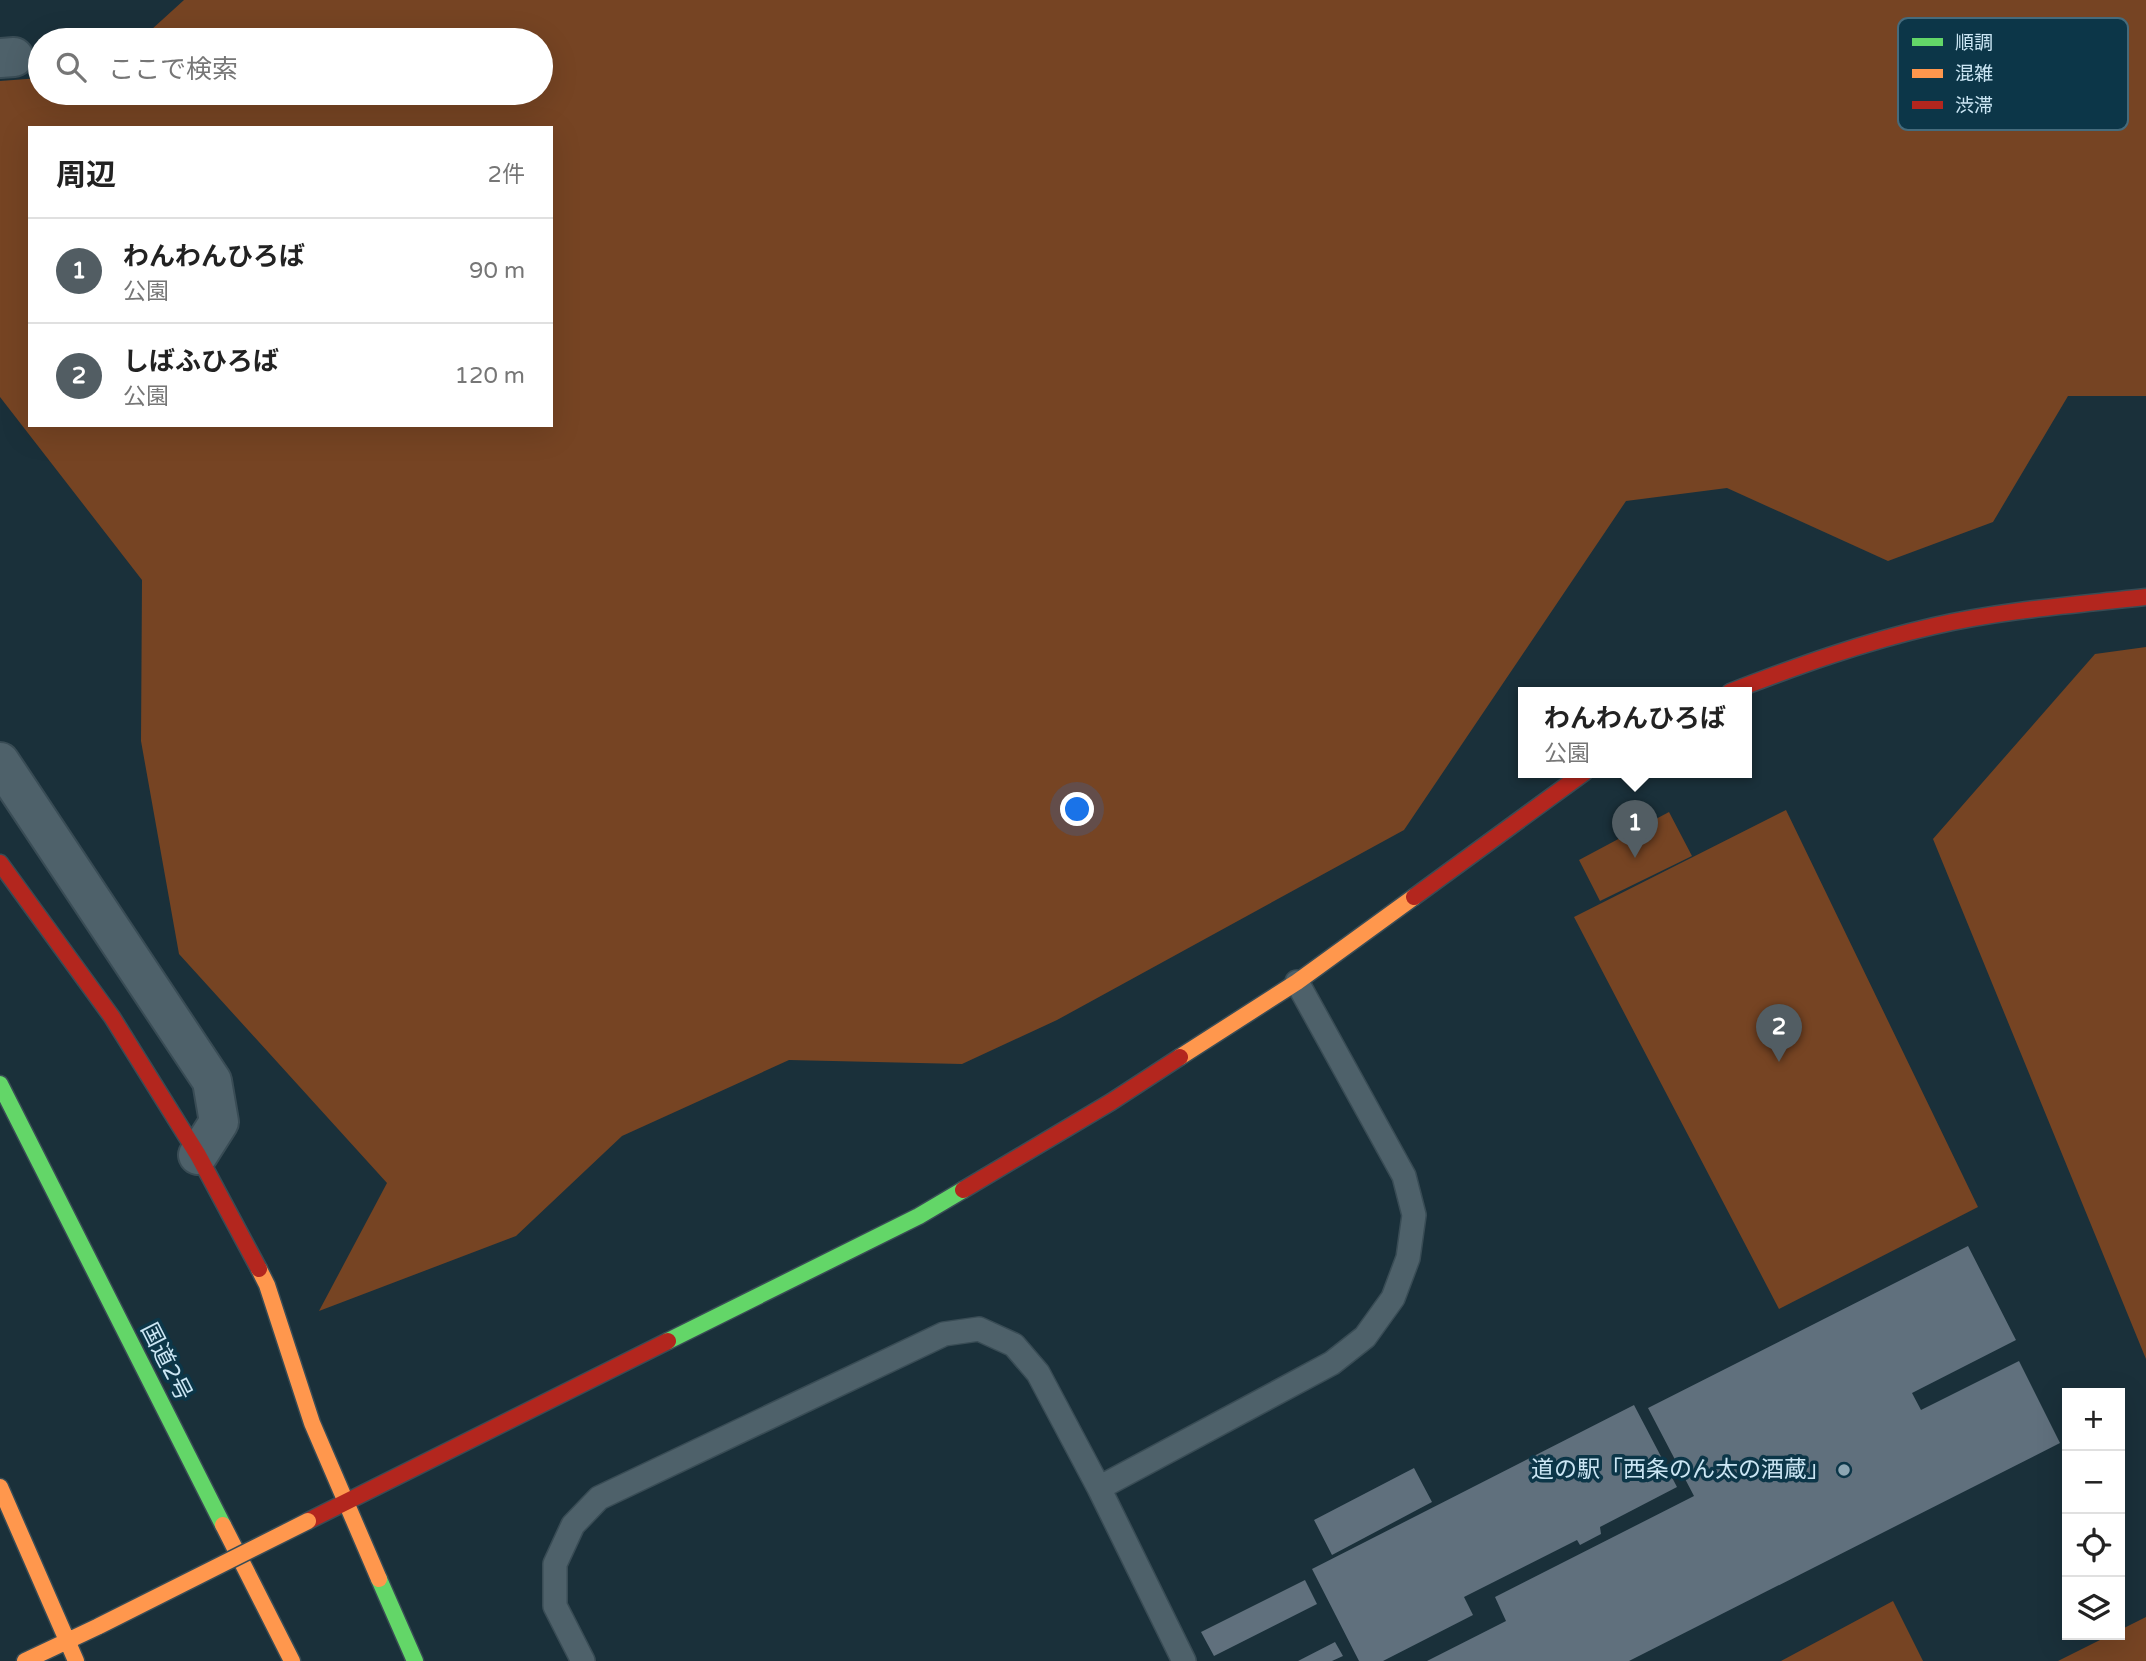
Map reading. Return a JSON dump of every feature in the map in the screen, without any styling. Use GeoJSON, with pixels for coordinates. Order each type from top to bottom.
{"type":"FeatureCollection","features":[{"type":"Feature","properties":{"kind":"main road"},"geometry":{"type":"LineString","coordinates":[[1743,687],[1817,659],[1934,626],[2146,597]]}},
{"type":"Feature","properties":{"kind":"main road"},"geometry":{"type":"LineString","coordinates":[[25,1661],[919,1216],[1111,1101],[1297,982],[1577,778]]}},
{"type":"Feature","properties":{"kind":"main road"},"geometry":{"type":"LineString","coordinates":[[0,863],[112,1017],[198,1155],[267,1285],[312,1423],[415,1661]]}},
{"type":"Feature","properties":{"kind":"main road","name":"国道2号"},"geometry":{"type":"LineString","coordinates":[[0,1084],[292,1661]]}},
{"type":"Feature","properties":{"kind":"main road"},"geometry":{"type":"LineString","coordinates":[[0,1487],[76,1661]]}},
{"type":"Feature","properties":{"kind":"street"},"geometry":{"type":"LineString","coordinates":[[0,762],[212,1081],[219,1122],[198,1155]]}},
{"type":"Feature","properties":{"kind":"lane"},"geometry":{"type":"LineString","coordinates":[[1099,1488],[1332,1363],[1365,1337],[1393,1298],[1408,1258],[1414,1216],[1404,1176],[1297,982]]}},
{"type":"Feature","properties":{"kind":"lane"},"geometry":{"type":"LineString","coordinates":[[583,1661],[555,1605],[555,1564],[573,1525],[599,1498],[944,1334],[979,1329],[1014,1345],[1038,1373],[1099,1488],[1184,1661]]}},
{"type":"Feature","properties":{"kind":"shaded area"},"geometry":{"type":"Polygon","coordinates":[[[184,0],[2146,0],[2146,396],[2068,396],[1993,522],[1888,561],[1727,488],[1626,501],[1404,830],[1057,1020],[962,1064],[789,1060],[622,1136],[516,1236],[319,1311],[387,1183],[179,954],[141,741],[142,580],[0,397],[0,81],[28,79],[28,105],[553,105],[553,28],[153,28],[184,0]]]}},
{"type":"Feature","properties":{"kind":"shaded area"},"geometry":{"type":"Polygon","coordinates":[[[2146,647],[2146,1359],[1933,839],[2095,654],[2146,647]]]}},
{"type":"Feature","properties":{"kind":"shaded area"},"geometry":{"type":"Polygon","coordinates":[[[1786,810],[1978,1207],[1779,1309],[1574,917],[1786,810]]]}},
{"type":"Feature","properties":{"kind":"shaded area"},"geometry":{"type":"Polygon","coordinates":[[[1669,812],[1692,856],[1600,901],[1579,860],[1669,812]]]}},
{"type":"Feature","properties":{"kind":"shaded area"},"geometry":{"type":"Polygon","coordinates":[[[1893,1601],[1923,1661],[1781,1661],[1893,1601]]]}},
{"type":"Feature","properties":{"kind":"shaded area"},"geometry":{"type":"Polygon","coordinates":[[[2146,1617],[2146,1661],[2058,1661],[2100,1640],[2125,1640],[2125,1628],[2146,1617]]]}},
{"type":"Feature","properties":{"kind":"building","name":"道の駅「西条のん太の酒蔵」"},"geometry":{"type":"Polygon","coordinates":[[[1968,1246],[2016,1340],[1912,1393],[1921,1410],[2019,1361],[2060,1443],[1629,1661],[1427,1661],[1506,1621],[1495,1597],[1694,1496],[1648,1408],[1968,1246]]]}},
{"type":"Feature","properties":{"kind":"building"},"geometry":{"type":"Polygon","coordinates":[[[1634,1405],[1677,1487],[1600,1527],[1601,1534],[1580,1545],[1577,1540],[1464,1597],[1473,1615],[1383,1661],[1359,1661],[1312,1569],[1634,1405]]]}},
{"type":"Feature","properties":{"kind":"building"},"geometry":{"type":"Polygon","coordinates":[[[1414,1468],[1432,1502],[1332,1555],[1314,1520],[1414,1468]]]}},
{"type":"Feature","properties":{"kind":"building"},"geometry":{"type":"Polygon","coordinates":[[[1305,1580],[1317,1604],[1214,1656],[1201,1632],[1305,1580]]]}},
{"type":"Feature","properties":{"kind":"building"},"geometry":{"type":"Polygon","coordinates":[[[1335,1642],[1343,1656],[1332,1661],[1298,1661],[1335,1642]]]}},
{"type":"Feature","properties":{"kind":"traffic: fast"},"geometry":{"type":"LineString","coordinates":[[0,1084],[223,1525]]}},
{"type":"Feature","properties":{"kind":"traffic: fast"},"geometry":{"type":"LineString","coordinates":[[668,1341],[919,1216],[963,1190]]}},
{"type":"Feature","properties":{"kind":"traffic: fast"},"geometry":{"type":"LineString","coordinates":[[379,1579],[415,1661]]}},
{"type":"Feature","properties":{"kind":"traffic: slow"},"geometry":{"type":"LineString","coordinates":[[1180,1057],[1297,982],[1414,897]]}},
{"type":"Feature","properties":{"kind":"traffic: slow"},"geometry":{"type":"LineString","coordinates":[[259,1269],[267,1285],[312,1423],[379,1579]]}},
{"type":"Feature","properties":{"kind":"traffic: slow"},"geometry":{"type":"LineString","coordinates":[[0,1487],[76,1661]]}},
{"type":"Feature","properties":{"kind":"traffic: slow"},"geometry":{"type":"LineString","coordinates":[[99,1626],[308,1521]]}},
{"type":"Feature","properties":{"kind":"traffic: slow"},"geometry":{"type":"LineString","coordinates":[[223,1525],[292,1661]]}},
{"type":"Feature","properties":{"kind":"traffic: slow"},"geometry":{"type":"LineString","coordinates":[[25,1661],[97,1627]]}},
{"type":"Feature","properties":{"kind":"traffic: jam"},"geometry":{"type":"LineString","coordinates":[[1743,687],[1882,639],[1960,620],[2146,597]]}},
{"type":"Feature","properties":{"kind":"traffic: jam"},"geometry":{"type":"LineString","coordinates":[[1414,897],[1577,778]]}},
{"type":"Feature","properties":{"kind":"traffic: jam"},"geometry":{"type":"LineString","coordinates":[[0,863],[112,1017],[198,1155],[259,1269]]}},
{"type":"Feature","properties":{"kind":"traffic: jam"},"geometry":{"type":"LineString","coordinates":[[963,1190],[1111,1102],[1180,1057]]}},
{"type":"Feature","properties":{"kind":"traffic: jam"},"geometry":{"type":"LineString","coordinates":[[308,1521],[668,1341]]}},
{"type":"Feature","properties":{"kind":"place","name":"わんわんひろば"},"geometry":{"type":"Point","coordinates":[1635,858]}},
{"type":"Feature","properties":{"kind":"place","name":"しばふひろば"},"geometry":{"type":"Point","coordinates":[1779,1062]}},
{"type":"Feature","properties":{"kind":"place","name":"道の駅「西条のん太の酒蔵」"},"geometry":{"type":"Point","coordinates":[1844,1470]}}]}
